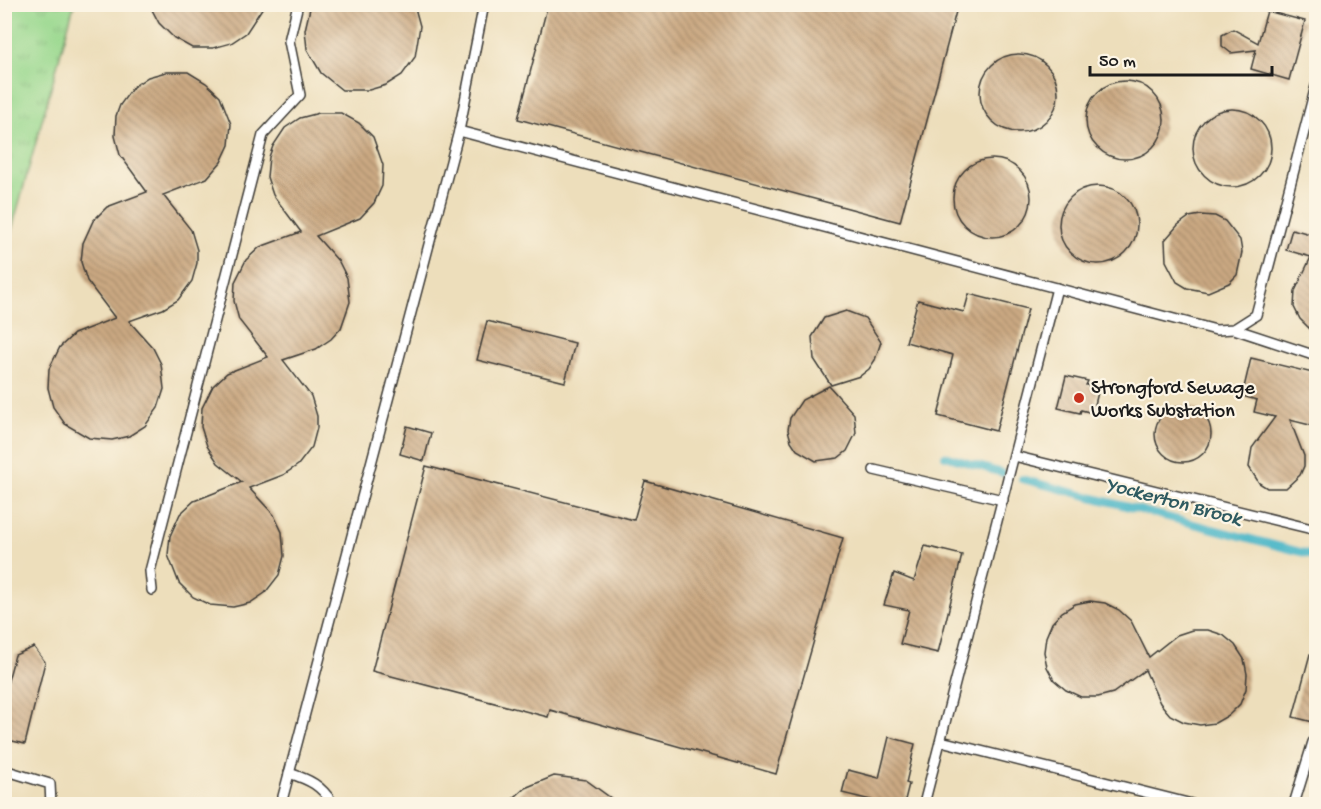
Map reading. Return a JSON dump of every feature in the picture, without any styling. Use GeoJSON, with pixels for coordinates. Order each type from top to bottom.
{"type":"FeatureCollection","features":[{"type":"Feature","properties":{"kind":"lane"},"geometry":{"type":"LineString","coordinates":[[153,590],[150,571],[263,135],[300,95],[289,41],[298,4]]}},
{"type":"Feature","properties":{"kind":"lane"},"geometry":{"type":"LineString","coordinates":[[281,804],[459,131],[484,4]]}},
{"type":"Feature","properties":{"kind":"lane"},"geometry":{"type":"LineString","coordinates":[[1234,329],[1256,315],[1317,86]]}},
{"type":"Feature","properties":{"kind":"lane"},"geometry":{"type":"LineString","coordinates":[[459,131],[1216,330],[1234,329],[1317,356]]}},
{"type":"Feature","properties":{"kind":"lane"},"geometry":{"type":"LineString","coordinates":[[924,804],[1057,288]]}},
{"type":"Feature","properties":{"kind":"lane"},"geometry":{"type":"LineString","coordinates":[[1014,456],[1317,530]]}},
{"type":"Feature","properties":{"kind":"lane"},"geometry":{"type":"LineString","coordinates":[[874,470],[1003,500]]}},
{"type":"Feature","properties":{"kind":"lane"},"geometry":{"type":"LineString","coordinates":[[941,741],[1192,804]]}},
{"type":"Feature","properties":{"kind":"lane"},"geometry":{"type":"LineString","coordinates":[[1294,804],[1313,742]]}},
{"type":"Feature","properties":{"kind":"lane"},"geometry":{"type":"LineString","coordinates":[[4,770],[50,784],[51,804]]}},
{"type":"Feature","properties":{"kind":"lane"},"geometry":{"type":"LineString","coordinates":[[289,773],[314,781],[333,804]]}},
{"type":"Feature","properties":{"kind":"green space"},"geometry":{"type":"Polygon","coordinates":[[[4,5],[74,5],[5,254],[4,5]]]}},
{"type":"Feature","properties":{"kind":"building"},"geometry":{"type":"Polygon","coordinates":[[[149,4],[265,4],[246,33],[231,43],[213,48],[192,48],[174,38],[159,23],[149,4]]]}},
{"type":"Feature","properties":{"kind":"building"},"geometry":{"type":"Polygon","coordinates":[[[311,4],[414,4],[420,26],[415,57],[402,75],[386,85],[369,90],[342,90],[321,73],[307,49],[305,30],[311,4]]]}},
{"type":"Feature","properties":{"kind":"building"},"geometry":{"type":"Polygon","coordinates":[[[548,4],[958,4],[900,222],[518,119],[548,4]]]}},
{"type":"Feature","properties":{"kind":"building"},"geometry":{"type":"Polygon","coordinates":[[[1267,11],[1305,21],[1289,80],[1251,69],[1256,50],[1231,53],[1222,46],[1222,35],[1233,29],[1258,43],[1267,11]]]}},
{"type":"Feature","properties":{"kind":"building"},"geometry":{"type":"Polygon","coordinates":[[[1019,54],[1034,57],[1046,66],[1055,78],[1058,93],[1055,108],[1046,120],[1034,129],[1019,132],[1004,129],[992,120],[983,108],[980,93],[983,78],[992,66],[1004,57],[1019,54]]]}},
{"type":"Feature","properties":{"kind":"building"},"geometry":{"type":"Polygon","coordinates":[[[166,72],[188,72],[206,83],[220,96],[231,124],[229,145],[221,162],[207,178],[163,195],[191,230],[197,250],[197,263],[192,281],[178,300],[163,309],[129,321],[153,348],[161,364],[164,389],[158,408],[145,426],[129,436],[112,440],[89,438],[65,424],[53,407],[48,388],[49,369],[60,347],[74,334],[115,318],[87,281],[81,262],[83,243],[93,221],[107,207],[147,192],[120,155],[115,136],[116,116],[120,105],[133,87],[148,77],[166,72]]]}},
{"type":"Feature","properties":{"kind":"building"},"geometry":{"type":"Polygon","coordinates":[[[1125,81],[1140,84],[1152,93],[1161,105],[1164,120],[1161,135],[1152,147],[1140,156],[1125,159],[1110,156],[1098,147],[1089,135],[1086,120],[1089,105],[1098,93],[1110,84],[1125,81]]]}},
{"type":"Feature","properties":{"kind":"building"},"geometry":{"type":"Polygon","coordinates":[[[1232,109],[1247,112],[1259,121],[1268,133],[1271,148],[1268,163],[1259,175],[1247,184],[1232,187],[1217,184],[1205,175],[1196,163],[1193,148],[1196,133],[1205,121],[1217,112],[1232,109]]]}},
{"type":"Feature","properties":{"kind":"building"},"geometry":{"type":"Polygon","coordinates":[[[319,113],[341,113],[359,123],[373,137],[383,165],[382,186],[374,203],[360,218],[316,236],[339,262],[347,278],[350,302],[341,328],[331,339],[316,349],[283,360],[311,396],[317,416],[317,428],[312,447],[298,465],[283,475],[249,488],[274,515],[282,532],[284,556],[279,575],[265,593],[250,603],[233,607],[210,605],[193,597],[179,583],[168,555],[170,536],[180,514],[194,501],[242,482],[218,463],[207,446],[201,427],[202,408],[213,386],[227,373],[268,357],[239,320],[234,301],[235,282],[246,260],[260,247],[301,232],[273,195],[267,177],[269,157],[273,146],[285,128],[300,118],[319,113]]]}},
{"type":"Feature","properties":{"kind":"building"},"geometry":{"type":"Polygon","coordinates":[[[992,159],[1007,162],[1019,171],[1028,183],[1031,198],[1028,213],[1019,225],[1007,234],[992,237],[977,234],[965,225],[956,213],[953,198],[956,183],[965,171],[977,162],[992,159]]]}},
{"type":"Feature","properties":{"kind":"building"},"geometry":{"type":"Polygon","coordinates":[[[1098,186],[1113,189],[1125,198],[1134,210],[1137,225],[1134,240],[1125,252],[1113,261],[1098,264],[1083,261],[1071,252],[1062,240],[1059,225],[1062,210],[1071,198],[1083,189],[1098,186]]]}},
{"type":"Feature","properties":{"kind":"building"},"geometry":{"type":"Polygon","coordinates":[[[1215,216],[1225,221],[1240,240],[1242,252],[1237,275],[1229,283],[1208,292],[1187,288],[1177,282],[1166,261],[1165,240],[1178,225],[1189,217],[1215,216]]]}},
{"type":"Feature","properties":{"kind":"building"},"geometry":{"type":"Polygon","coordinates":[[[1292,229],[1317,236],[1317,336],[1300,319],[1294,307],[1295,291],[1311,257],[1286,250],[1292,229]]]}},
{"type":"Feature","properties":{"kind":"building"},"geometry":{"type":"Polygon","coordinates":[[[969,294],[1028,309],[996,431],[938,416],[953,355],[906,342],[918,300],[964,312],[969,294]]]}},
{"type":"Feature","properties":{"kind":"building"},"geometry":{"type":"Polygon","coordinates":[[[846,311],[865,318],[881,342],[875,360],[869,369],[860,376],[831,385],[814,359],[812,337],[824,318],[846,311]]]}},
{"type":"Feature","properties":{"kind":"building"},"geometry":{"type":"Polygon","coordinates":[[[487,321],[575,343],[565,382],[477,360],[487,321]]]}},
{"type":"Feature","properties":{"kind":"building"},"geometry":{"type":"Polygon","coordinates":[[[1251,358],[1317,374],[1317,415],[1314,426],[1290,420],[1304,456],[1304,466],[1300,475],[1286,488],[1267,488],[1259,483],[1249,467],[1252,448],[1275,417],[1254,412],[1257,400],[1242,396],[1251,358]]]}},
{"type":"Feature","properties":{"kind":"building","name":"Strongford Sewage Works Substation"},"geometry":{"type":"Polygon","coordinates":[[[1066,376],[1088,381],[1086,385],[1099,388],[1093,413],[1081,410],[1080,413],[1058,408],[1066,376]]]}},
{"type":"Feature","properties":{"kind":"building"},"geometry":{"type":"Polygon","coordinates":[[[829,386],[854,414],[856,433],[847,451],[838,458],[816,461],[797,450],[791,441],[788,430],[790,418],[802,400],[829,386]]]}},
{"type":"Feature","properties":{"kind":"building"},"geometry":{"type":"Polygon","coordinates":[[[1183,406],[1194,408],[1203,414],[1209,423],[1211,434],[1209,445],[1203,454],[1194,460],[1183,462],[1172,460],[1163,454],[1157,445],[1155,434],[1157,423],[1163,414],[1172,408],[1183,406]]]}},
{"type":"Feature","properties":{"kind":"building"},"geometry":{"type":"Polygon","coordinates":[[[407,426],[431,433],[424,461],[400,454],[407,426]]]}},
{"type":"Feature","properties":{"kind":"building"},"geometry":{"type":"Polygon","coordinates":[[[426,466],[634,520],[645,481],[843,538],[776,774],[550,710],[548,717],[372,671],[426,466]]]}},
{"type":"Feature","properties":{"kind":"building"},"geometry":{"type":"Polygon","coordinates":[[[925,546],[962,555],[938,653],[900,644],[909,610],[884,605],[894,573],[914,581],[925,546]]]}},
{"type":"Feature","properties":{"kind":"building"},"geometry":{"type":"Polygon","coordinates":[[[1090,601],[1105,603],[1119,610],[1131,621],[1149,657],[1177,635],[1192,630],[1208,630],[1223,635],[1235,645],[1244,659],[1247,674],[1246,689],[1240,704],[1229,715],[1215,723],[1200,725],[1184,722],[1170,715],[1160,703],[1145,670],[1113,693],[1098,697],[1081,697],[1066,690],[1054,680],[1047,667],[1044,652],[1046,637],[1052,623],[1062,612],[1075,604],[1090,601]]]}},
{"type":"Feature","properties":{"kind":"building"},"geometry":{"type":"Polygon","coordinates":[[[34,647],[45,662],[25,744],[4,739],[4,695],[15,655],[34,647]]]}},
{"type":"Feature","properties":{"kind":"building"},"geometry":{"type":"Polygon","coordinates":[[[1310,654],[1317,655],[1317,723],[1293,717],[1310,654]]]}},
{"type":"Feature","properties":{"kind":"building"},"geometry":{"type":"Polygon","coordinates":[[[889,737],[915,744],[906,783],[909,784],[904,804],[870,804],[871,800],[842,793],[848,770],[879,778],[889,737]]]}},
{"type":"Feature","properties":{"kind":"building"},"geometry":{"type":"Polygon","coordinates":[[[554,776],[586,780],[619,804],[507,804],[525,788],[554,776]]]}},
{"type":"Feature","properties":{"kind":"waterway","name":"Yockerton Brook"},"geometry":{"type":"LineString","coordinates":[[945,456],[1002,473]]}},
{"type":"Feature","properties":{"kind":"waterway","name":"Yockerton Brook"},"geometry":{"type":"LineString","coordinates":[[1022,479],[1316,556]]}},
{"type":"Feature","properties":{"kind":"place","name":"Strongford Sewage Works Substation"},"geometry":{"type":"Point","coordinates":[1079,398]}}]}
